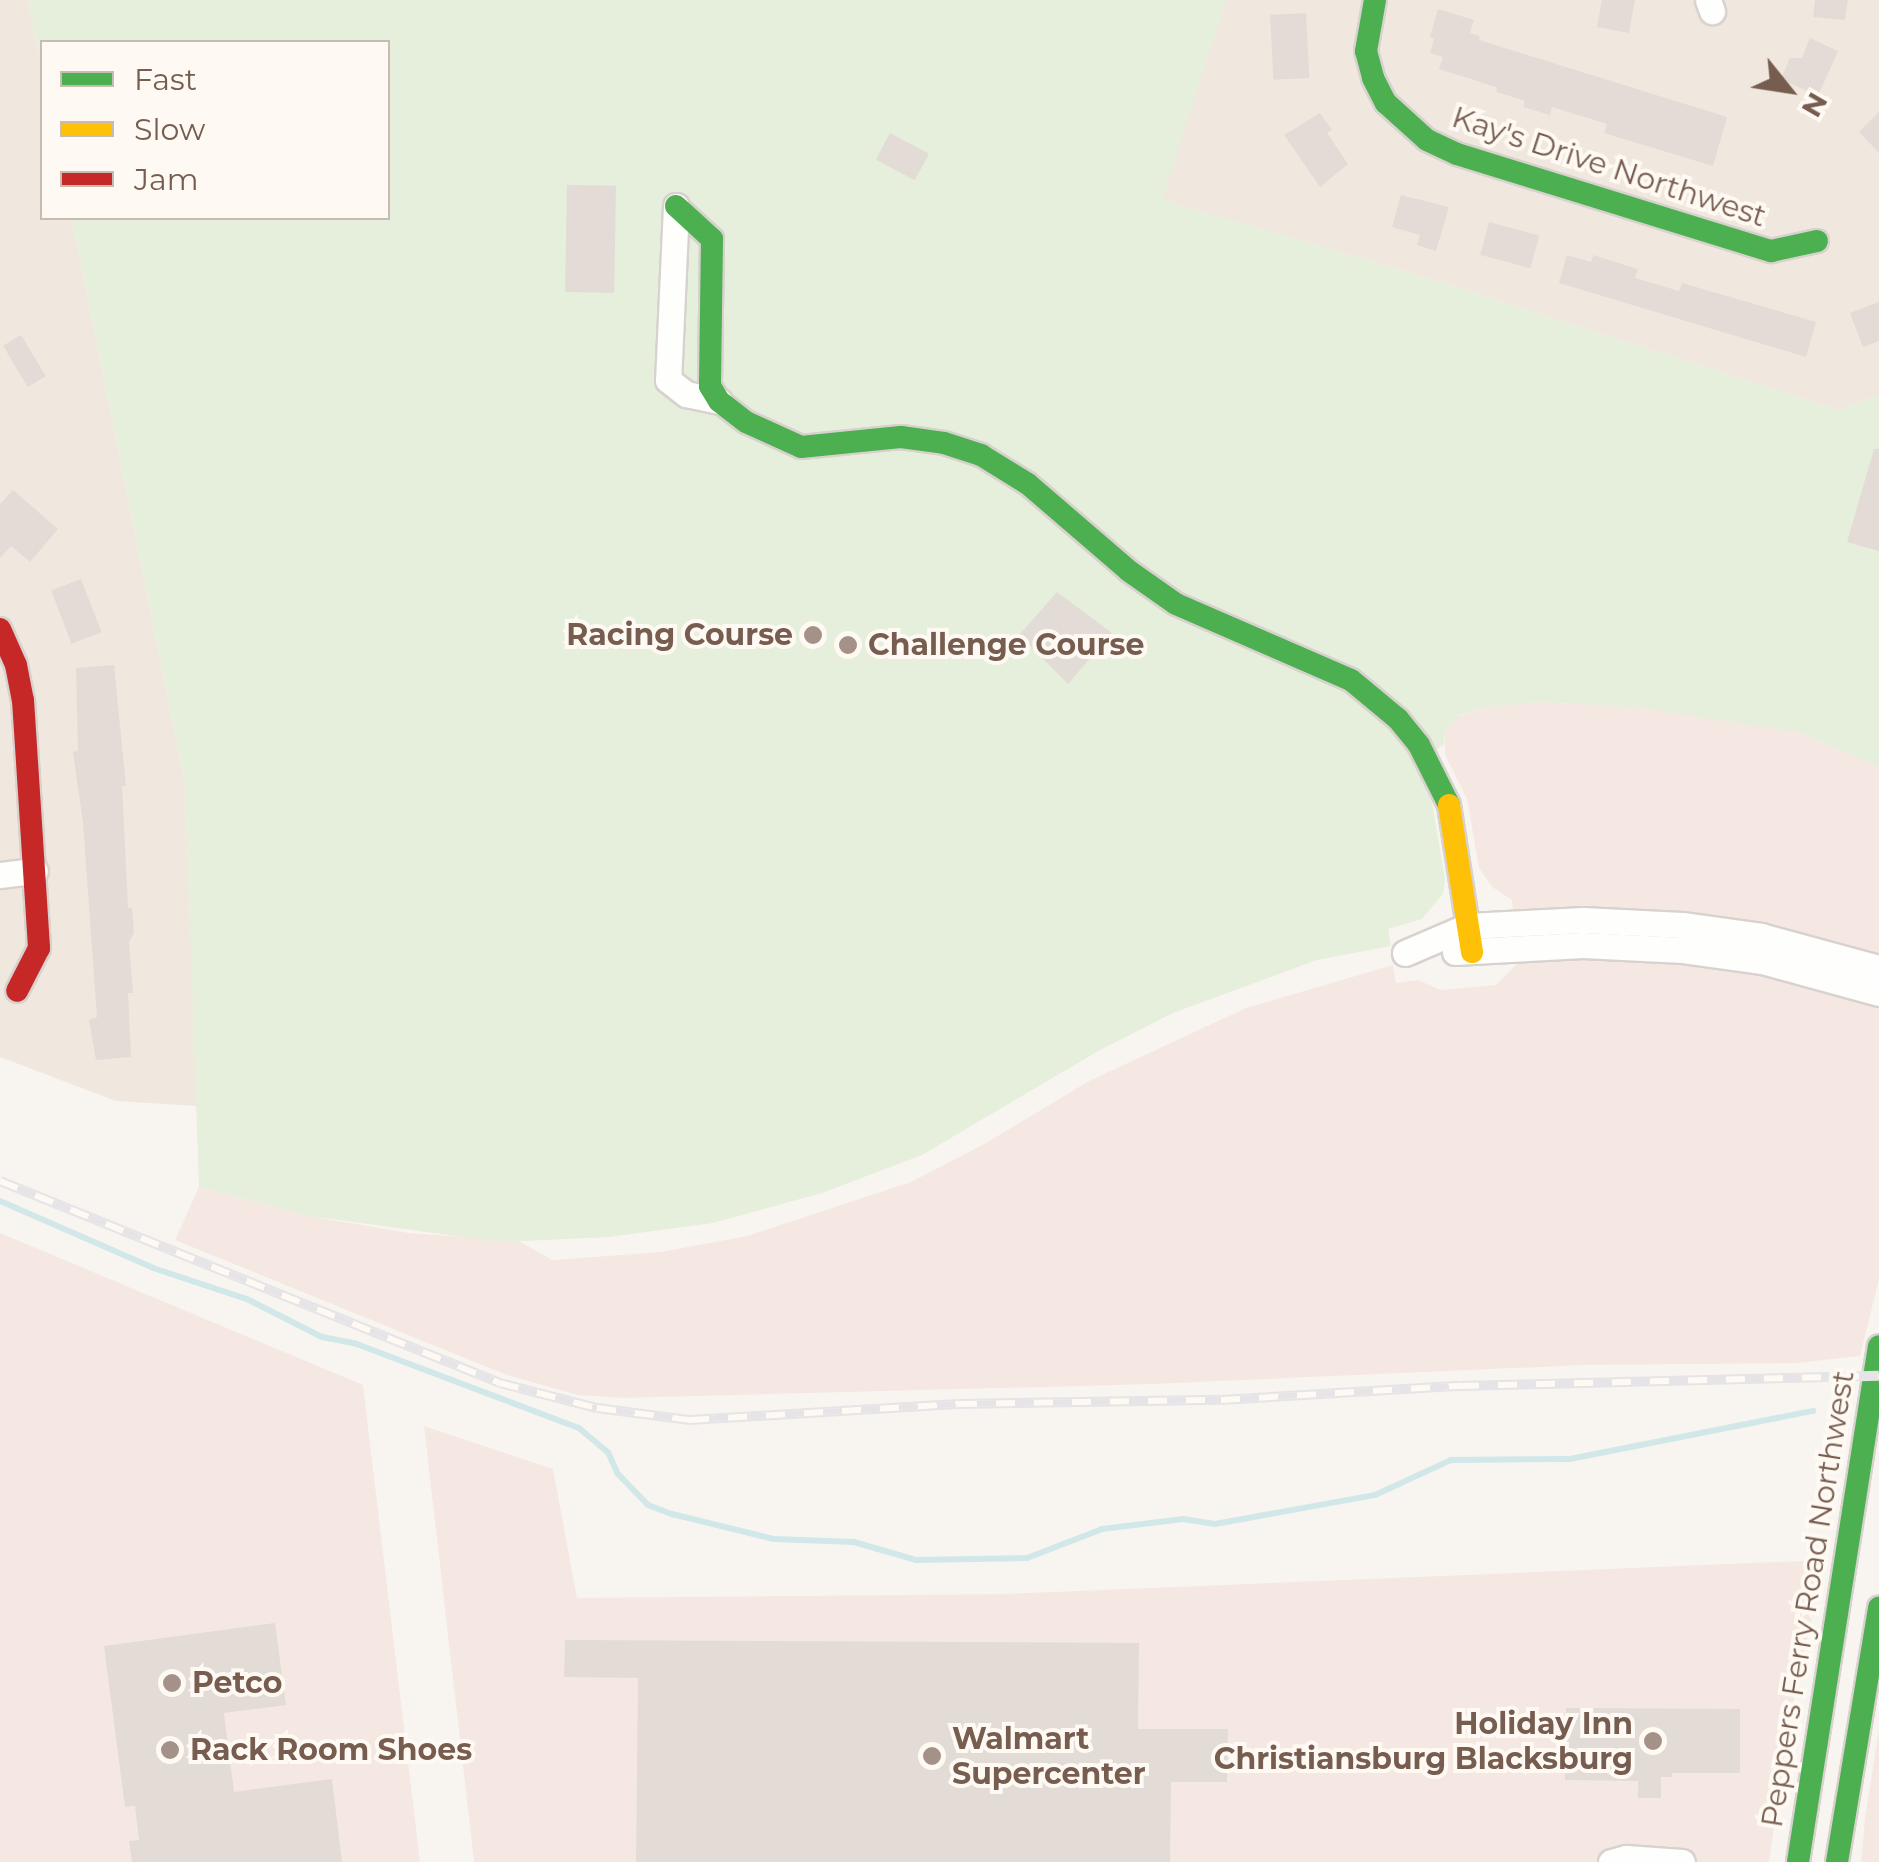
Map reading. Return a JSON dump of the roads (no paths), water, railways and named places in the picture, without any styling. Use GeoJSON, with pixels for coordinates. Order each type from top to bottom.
{"type":"FeatureCollection","features":[{"type":"Feature","properties":{"kind":"street","name":"Kay's Drive Northwest"},"geometry":{"type":"LineString","coordinates":[[1375,0],[1366,51],[1373,78],[1386,103],[1427,140],[1457,154],[1771,250],[1817,242]]}},
{"type":"Feature","properties":{"kind":"street"},"geometry":{"type":"LineString","coordinates":[[676,206],[668,380],[686,394],[719,401],[773,437],[801,447],[901,438],[944,443],[981,455],[1028,484],[1129,572],[1176,604],[1200,618],[1303,655],[1351,680],[1398,719],[1436,772],[1457,834],[1470,939]]}},
{"type":"Feature","properties":{"kind":"street"},"geometry":{"type":"LineString","coordinates":[[676,206],[712,239],[707,364],[710,386],[719,401]]}},
{"type":"Feature","properties":{"kind":"street"},"geometry":{"type":"LineString","coordinates":[[0,629],[16,665],[23,700],[39,948],[17,991]]}},
{"type":"Feature","properties":{"kind":"street"},"geometry":{"type":"LineString","coordinates":[[0,874],[35,870]]}},
{"type":"Feature","properties":{"kind":"street"},"geometry":{"type":"LineString","coordinates":[[1470,939],[1583,920],[1682,925],[1761,936],[1879,968]]}},
{"type":"Feature","properties":{"kind":"street"},"geometry":{"type":"LineString","coordinates":[[1470,939],[1683,950],[1762,961],[1879,993]]}},
{"type":"Feature","properties":{"kind":"street","name":"Peppers Ferry Road Northwest"},"geometry":{"type":"LineString","coordinates":[[1798,1862],[1879,1346]]}},
{"type":"Feature","properties":{"kind":"street"},"geometry":{"type":"LineString","coordinates":[[1837,1862],[1879,1608]]}},
{"type":"Feature","properties":{"kind":"street"},"geometry":{"type":"LineString","coordinates":[[1611,1862],[1626,1858],[1682,1862]]}},
{"type":"Feature","properties":{"kind":"waterway"},"geometry":{"type":"LineString","coordinates":[[0,1201],[153,1268],[247,1299],[322,1337],[354,1343],[579,1428],[608,1452],[618,1474],[648,1505],[774,1539],[854,1542],[916,1560],[1027,1558],[1102,1529],[1183,1519],[1215,1524],[1375,1495],[1451,1460],[1570,1459],[1813,1411]]}},
{"type":"Feature","properties":{"kind":"railway"},"geometry":{"type":"LineString","coordinates":[[0,1181],[500,1383],[597,1408],[690,1420],[958,1404],[1221,1400],[1460,1386],[1879,1376]]}},
{"type":"Feature","properties":{"kind":"place","name":"Racing Course"},"geometry":{"type":"Point","coordinates":[813,635]}},
{"type":"Feature","properties":{"kind":"place","name":"Challenge Course"},"geometry":{"type":"Point","coordinates":[848,645]}},
{"type":"Feature","properties":{"kind":"place","name":"Petco"},"geometry":{"type":"Point","coordinates":[172,1683]}},
{"type":"Feature","properties":{"kind":"place","name":"Holiday Inn Christiansburg Blacksburg"},"geometry":{"type":"Point","coordinates":[1653,1741]}},
{"type":"Feature","properties":{"kind":"place","name":"Rack Room Shoes"},"geometry":{"type":"Point","coordinates":[170,1750]}},
{"type":"Feature","properties":{"kind":"place","name":"Walmart Supercenter"},"geometry":{"type":"Point","coordinates":[932,1756]}}]}
